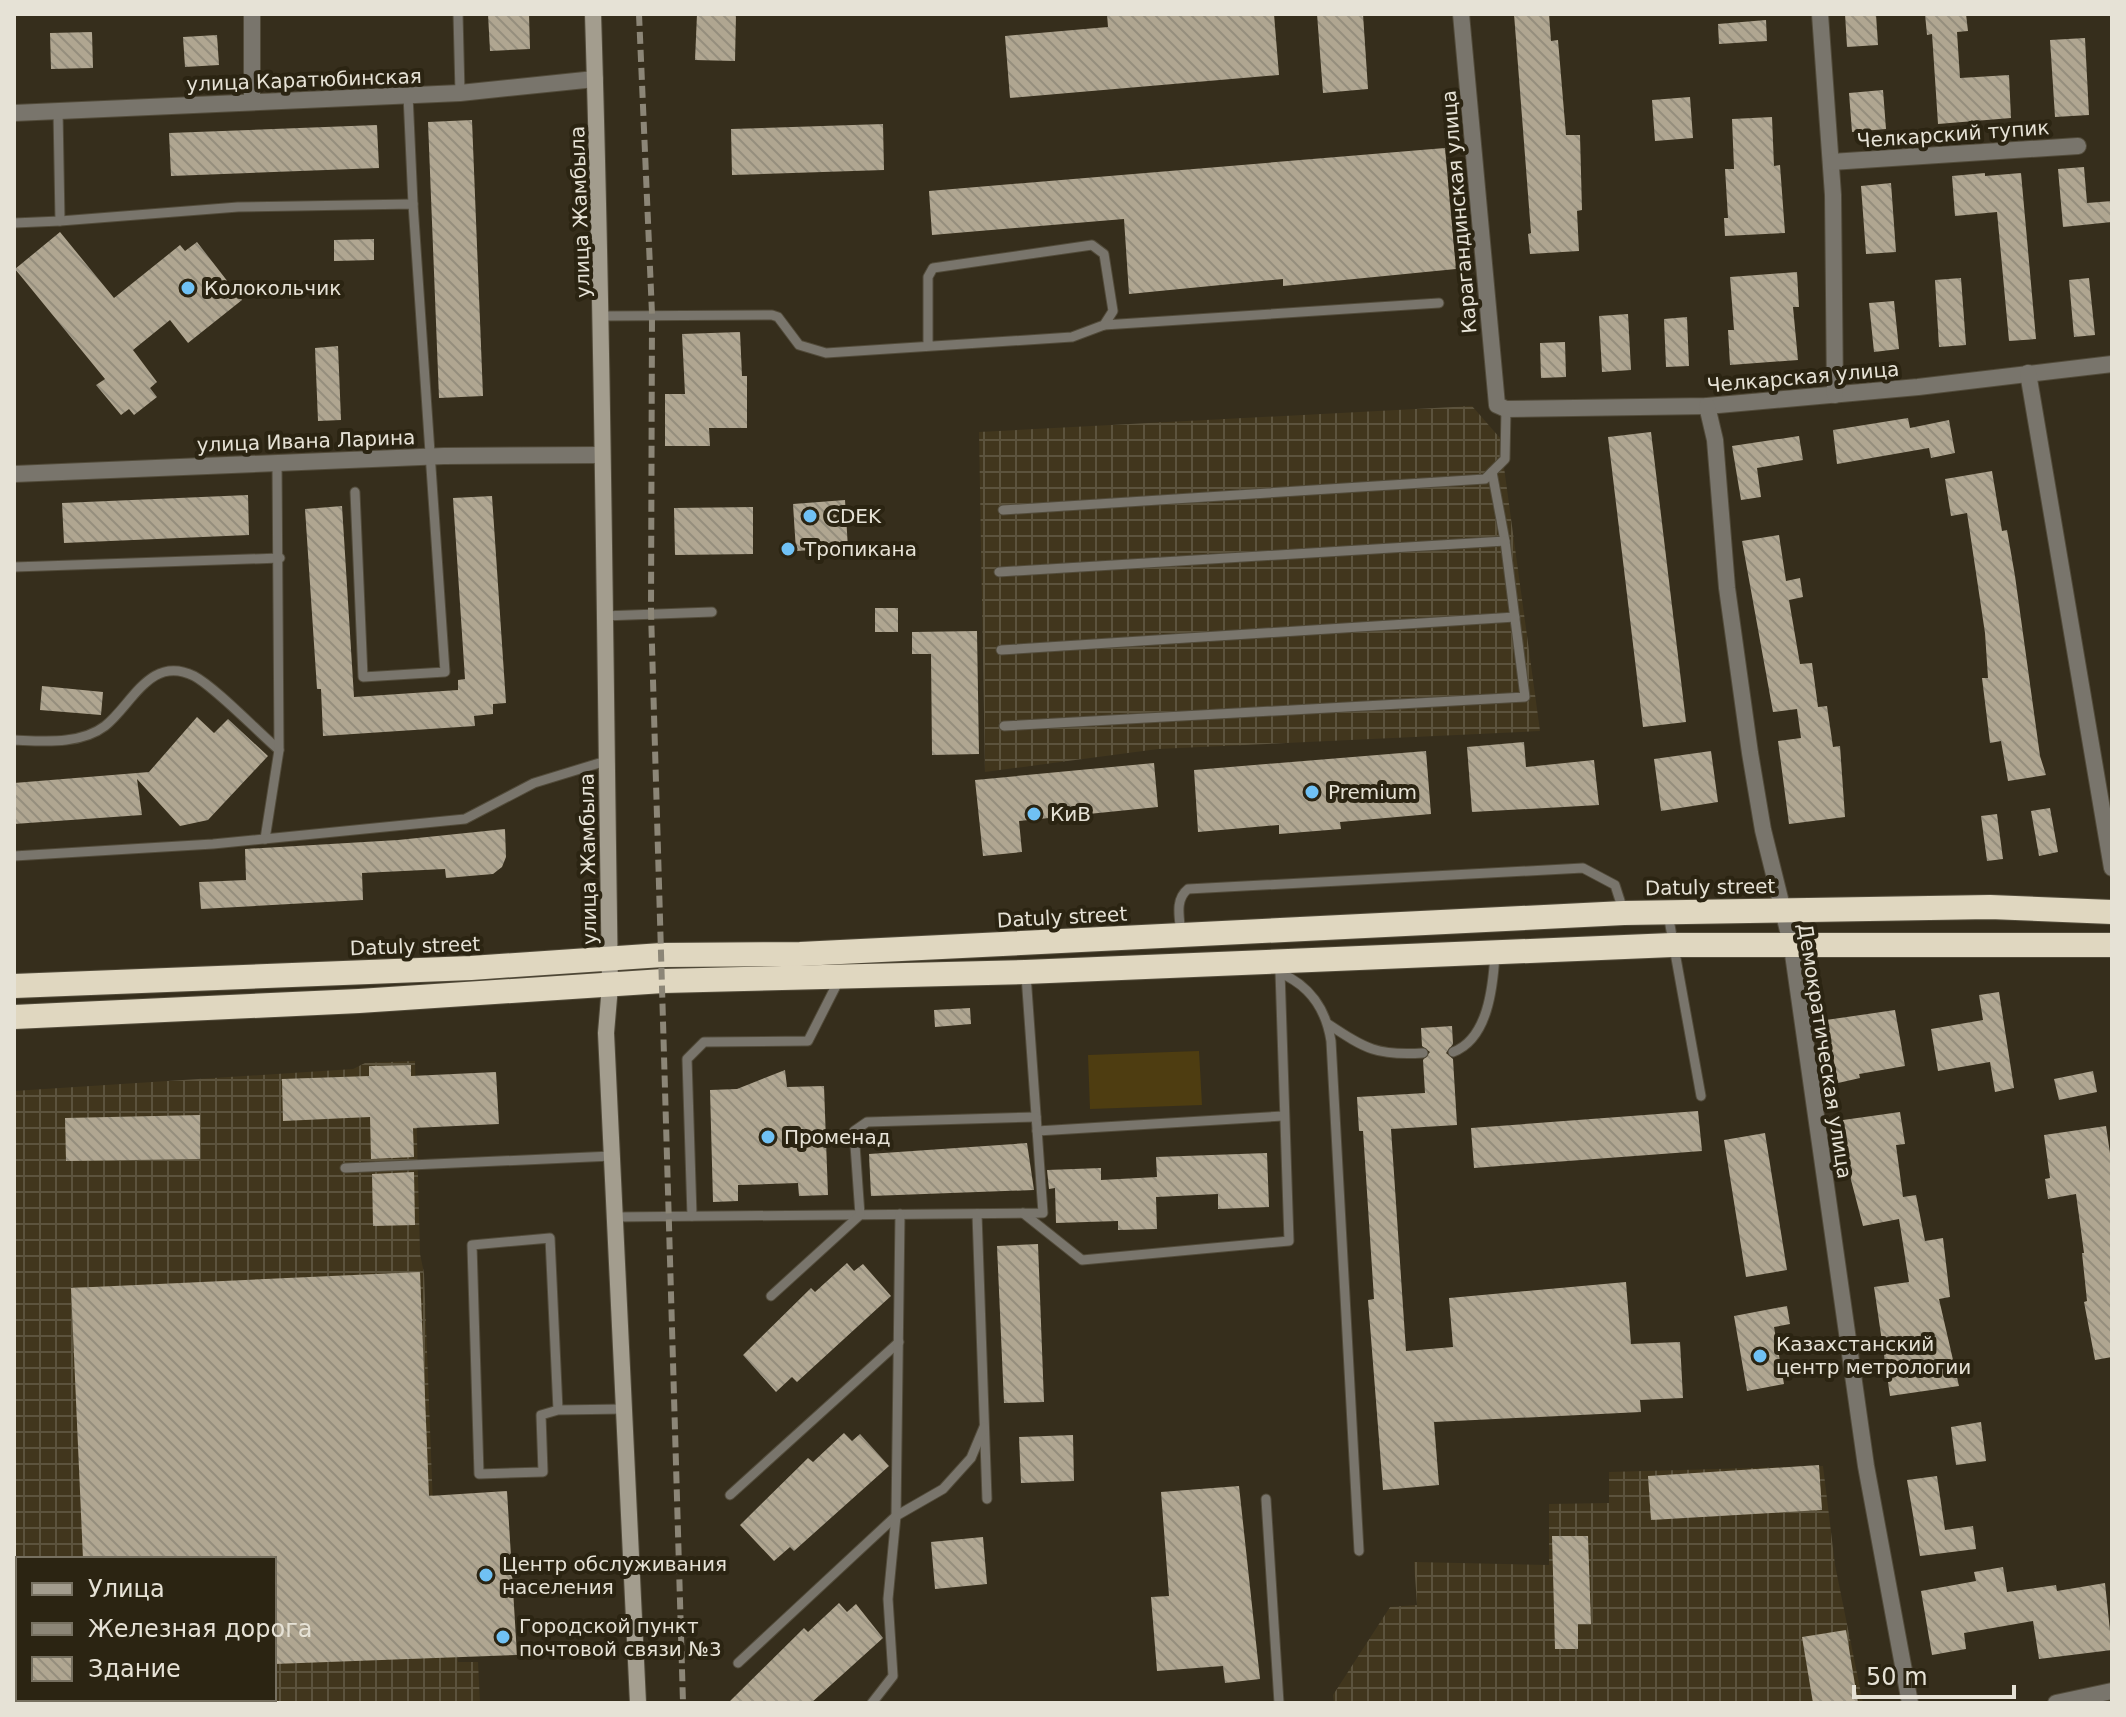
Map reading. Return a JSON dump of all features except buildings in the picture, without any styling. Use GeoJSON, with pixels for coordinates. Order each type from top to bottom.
{"type":"FeatureCollection","features":[{"type":"Feature","properties":{"kind":"highway","name":"Datuly street"},"geometry":{"type":"LineString","coordinates":[[14,986],[1624,913],[1990,907],[2112,912]]}},
{"type":"Feature","properties":{"kind":"highway"},"geometry":{"type":"LineString","coordinates":[[14,1017],[663,981],[1279,966],[1672,945],[2112,945]]}},
{"type":"Feature","properties":{"kind":"street"},"geometry":{"type":"LineString","coordinates":[[252,14],[252,102]]}},
{"type":"Feature","properties":{"kind":"street","name":"улица Жамбыла"},"geometry":{"type":"LineString","coordinates":[[593,14],[603,316],[600,455],[610,986],[606,1033],[638,1703]]}},
{"type":"Feature","properties":{"kind":"street","name":"Карагандинская улица"},"geometry":{"type":"LineString","coordinates":[[1461,14],[1502,407]]}},
{"type":"Feature","properties":{"kind":"street"},"geometry":{"type":"LineString","coordinates":[[1820,14],[1831,162],[1835,395]]}},
{"type":"Feature","properties":{"kind":"street","name":"улица Каратюбинская"},"geometry":{"type":"LineString","coordinates":[[14,113],[460,93],[595,79]]}},
{"type":"Feature","properties":{"kind":"street","name":"Челкарский тупик"},"geometry":{"type":"LineString","coordinates":[[1831,162],[2078,146]]}},
{"type":"Feature","properties":{"kind":"street","name":"Челкарская улица"},"geometry":{"type":"LineString","coordinates":[[1502,407],[1707,406],[2112,364]]}},
{"type":"Feature","properties":{"kind":"street"},"geometry":{"type":"LineString","coordinates":[[2028,373],[2112,868]]}},
{"type":"Feature","properties":{"kind":"street","name":"Демократическая улица"},"geometry":{"type":"LineString","coordinates":[[1707,406],[1715,440],[1727,588],[1750,753],[1792,947],[1866,1466],[1910,1703]]}},
{"type":"Feature","properties":{"kind":"street","name":"улица Ивана Ларина"},"geometry":{"type":"LineString","coordinates":[[14,474],[432,456],[600,455]]}},
{"type":"Feature","properties":{"kind":"street"},"geometry":{"type":"LineString","coordinates":[[2056,1703],[2112,1691]]}},
{"type":"Feature","properties":{"kind":"lane"},"geometry":{"type":"LineString","coordinates":[[458,14],[460,93]]}},
{"type":"Feature","properties":{"kind":"lane"},"geometry":{"type":"LineString","coordinates":[[355,492],[363,677],[445,672],[408,95]]}},
{"type":"Feature","properties":{"kind":"lane"},"geometry":{"type":"LineString","coordinates":[[58,111],[60,221]]}},
{"type":"Feature","properties":{"kind":"lane"},"geometry":{"type":"LineString","coordinates":[[14,223],[238,207],[413,204]]}},
{"type":"Feature","properties":{"kind":"lane"},"geometry":{"type":"LineString","coordinates":[[928,346],[928,277],[933,268],[1092,245],[1104,254],[1113,311],[1104,325]]}},
{"type":"Feature","properties":{"kind":"lane"},"geometry":{"type":"LineString","coordinates":[[603,316],[772,315],[778,317],[799,345],[811,351],[1072,337],[1104,325],[1439,303]]}},
{"type":"Feature","properties":{"kind":"lane"},"geometry":{"type":"LineString","coordinates":[[1003,510],[1485,479],[1505,459],[1502,407]]}},
{"type":"Feature","properties":{"kind":"lane"},"geometry":{"type":"LineString","coordinates":[[265,839],[279,750],[277,462]]}},
{"type":"Feature","properties":{"kind":"lane"},"geometry":{"type":"LineString","coordinates":[[1004,726],[1525,697],[1505,541],[1492,472]]}},
{"type":"Feature","properties":{"kind":"lane"},"geometry":{"type":"LineString","coordinates":[[999,572],[1505,541]]}},
{"type":"Feature","properties":{"kind":"lane"},"geometry":{"type":"LineString","coordinates":[[14,567],[280,558]]}},
{"type":"Feature","properties":{"kind":"lane"},"geometry":{"type":"LineString","coordinates":[[603,616],[712,612]]}},
{"type":"Feature","properties":{"kind":"lane"},"geometry":{"type":"LineString","coordinates":[[1001,650],[1515,617]]}},
{"type":"Feature","properties":{"kind":"lane"},"geometry":{"type":"LineString","coordinates":[[14,740],[65,741],[104,727],[138,687],[160,673],[172,671],[194,677],[279,750]]}},
{"type":"Feature","properties":{"kind":"lane"},"geometry":{"type":"LineString","coordinates":[[14,856],[265,839],[465,819],[534,783],[606,761]]}},
{"type":"Feature","properties":{"kind":"lane"},"geometry":{"type":"LineString","coordinates":[[1181,935],[1178,904],[1181,894],[1188,889],[1361,878],[1583,868],[1615,885],[1624,913]]}},
{"type":"Feature","properties":{"kind":"lane"},"geometry":{"type":"LineString","coordinates":[[1668,913],[1701,1096]]}},
{"type":"Feature","properties":{"kind":"lane"},"geometry":{"type":"LineString","coordinates":[[1453,1052],[1465,1047],[1485,1013],[1493,986],[1495,954]]}},
{"type":"Feature","properties":{"kind":"lane"},"geometry":{"type":"LineString","coordinates":[[1279,966],[1311,992],[1328,1024],[1359,1551]]}},
{"type":"Feature","properties":{"kind":"lane"},"geometry":{"type":"LineString","coordinates":[[1023,1213],[1082,1260],[1289,1241],[1279,966]]}},
{"type":"Feature","properties":{"kind":"lane"},"geometry":{"type":"LineString","coordinates":[[615,1217],[1043,1213],[1025,972]]}},
{"type":"Feature","properties":{"kind":"lane"},"geometry":{"type":"LineString","coordinates":[[692,1216],[687,1059],[704,1042],[808,1041],[841,976]]}},
{"type":"Feature","properties":{"kind":"lane"},"geometry":{"type":"LineString","coordinates":[[1328,1024],[1366,1048],[1389,1056],[1423,1053]]}},
{"type":"Feature","properties":{"kind":"lane"},"geometry":{"type":"LineString","coordinates":[[1037,1131],[1283,1116]]}},
{"type":"Feature","properties":{"kind":"lane"},"geometry":{"type":"LineString","coordinates":[[860,1215],[854,1131],[867,1122],[1036,1117]]}},
{"type":"Feature","properties":{"kind":"lane"},"geometry":{"type":"LineString","coordinates":[[345,1168],[612,1156]]}},
{"type":"Feature","properties":{"kind":"lane"},"geometry":{"type":"LineString","coordinates":[[872,1703],[893,1676],[888,1599],[896,1516],[900,1214]]}},
{"type":"Feature","properties":{"kind":"lane"},"geometry":{"type":"LineString","coordinates":[[977,1214],[987,1499]]}},
{"type":"Feature","properties":{"kind":"lane"},"geometry":{"type":"LineString","coordinates":[[771,1296],[860,1215]]}},
{"type":"Feature","properties":{"kind":"lane"},"geometry":{"type":"LineString","coordinates":[[558,1410],[550,1238],[472,1245],[479,1474],[543,1472],[541,1415],[558,1410],[624,1409]]}},
{"type":"Feature","properties":{"kind":"lane"},"geometry":{"type":"LineString","coordinates":[[730,1495],[899,1342]]}},
{"type":"Feature","properties":{"kind":"lane"},"geometry":{"type":"LineString","coordinates":[[738,1663],[896,1516],[943,1489],[971,1458],[984,1427]]}},
{"type":"Feature","properties":{"kind":"lane"},"geometry":{"type":"LineString","coordinates":[[1266,1499],[1279,1703]]}},
{"type":"Feature","properties":{"kind":"shaded area"},"geometry":{"type":"Polygon","coordinates":[[[1472,406],[1500,438],[1540,731],[1158,749],[985,772],[979,432],[1472,406]]]}},
{"type":"Feature","properties":{"kind":"shaded area"},"geometry":{"type":"Polygon","coordinates":[[[1199,1051],[1202,1105],[1090,1109],[1088,1055],[1199,1051]]]}},
{"type":"Feature","properties":{"kind":"shaded area"},"geometry":{"type":"Polygon","coordinates":[[[415,1061],[420,1254],[424,1273],[438,1636],[456,1636],[458,1662],[478,1662],[480,1703],[14,1703],[14,1091],[353,1069],[365,1063],[415,1061]]]}},
{"type":"Feature","properties":{"kind":"shaded area"},"geometry":{"type":"Polygon","coordinates":[[[1823,1466],[1835,1565],[1863,1703],[1334,1703],[1333,1695],[1390,1607],[1417,1605],[1414,1562],[1549,1565],[1549,1504],[1609,1503],[1609,1472],[1823,1466]]]}},
{"type":"Feature","properties":{"kind":"railway"},"geometry":{"type":"LineString","coordinates":[[639,14],[652,314],[651,612],[683,1703]]}},
{"type":"Feature","properties":{"kind":"place","name":"Колокольчик"},"geometry":{"type":"Point","coordinates":[188,288]}},
{"type":"Feature","properties":{"kind":"place","name":"CDEK"},"geometry":{"type":"Point","coordinates":[810,516]}},
{"type":"Feature","properties":{"kind":"place","name":"Тропикана"},"geometry":{"type":"Point","coordinates":[788,549]}},
{"type":"Feature","properties":{"kind":"place","name":"Premium"},"geometry":{"type":"Point","coordinates":[1312,792]}},
{"type":"Feature","properties":{"kind":"place","name":"КиВ"},"geometry":{"type":"Point","coordinates":[1034,814]}},
{"type":"Feature","properties":{"kind":"place","name":"Променад"},"geometry":{"type":"Point","coordinates":[768,1137]}},
{"type":"Feature","properties":{"kind":"place","name":"Казахстанский центр метрологии"},"geometry":{"type":"Point","coordinates":[1760,1356]}},
{"type":"Feature","properties":{"kind":"place","name":"Центр обслуживания наcеления"},"geometry":{"type":"Point","coordinates":[486,1575]}},
{"type":"Feature","properties":{"kind":"place","name":"Городской пункт почтовой связи №3"},"geometry":{"type":"Point","coordinates":[503,1637]}}]}
